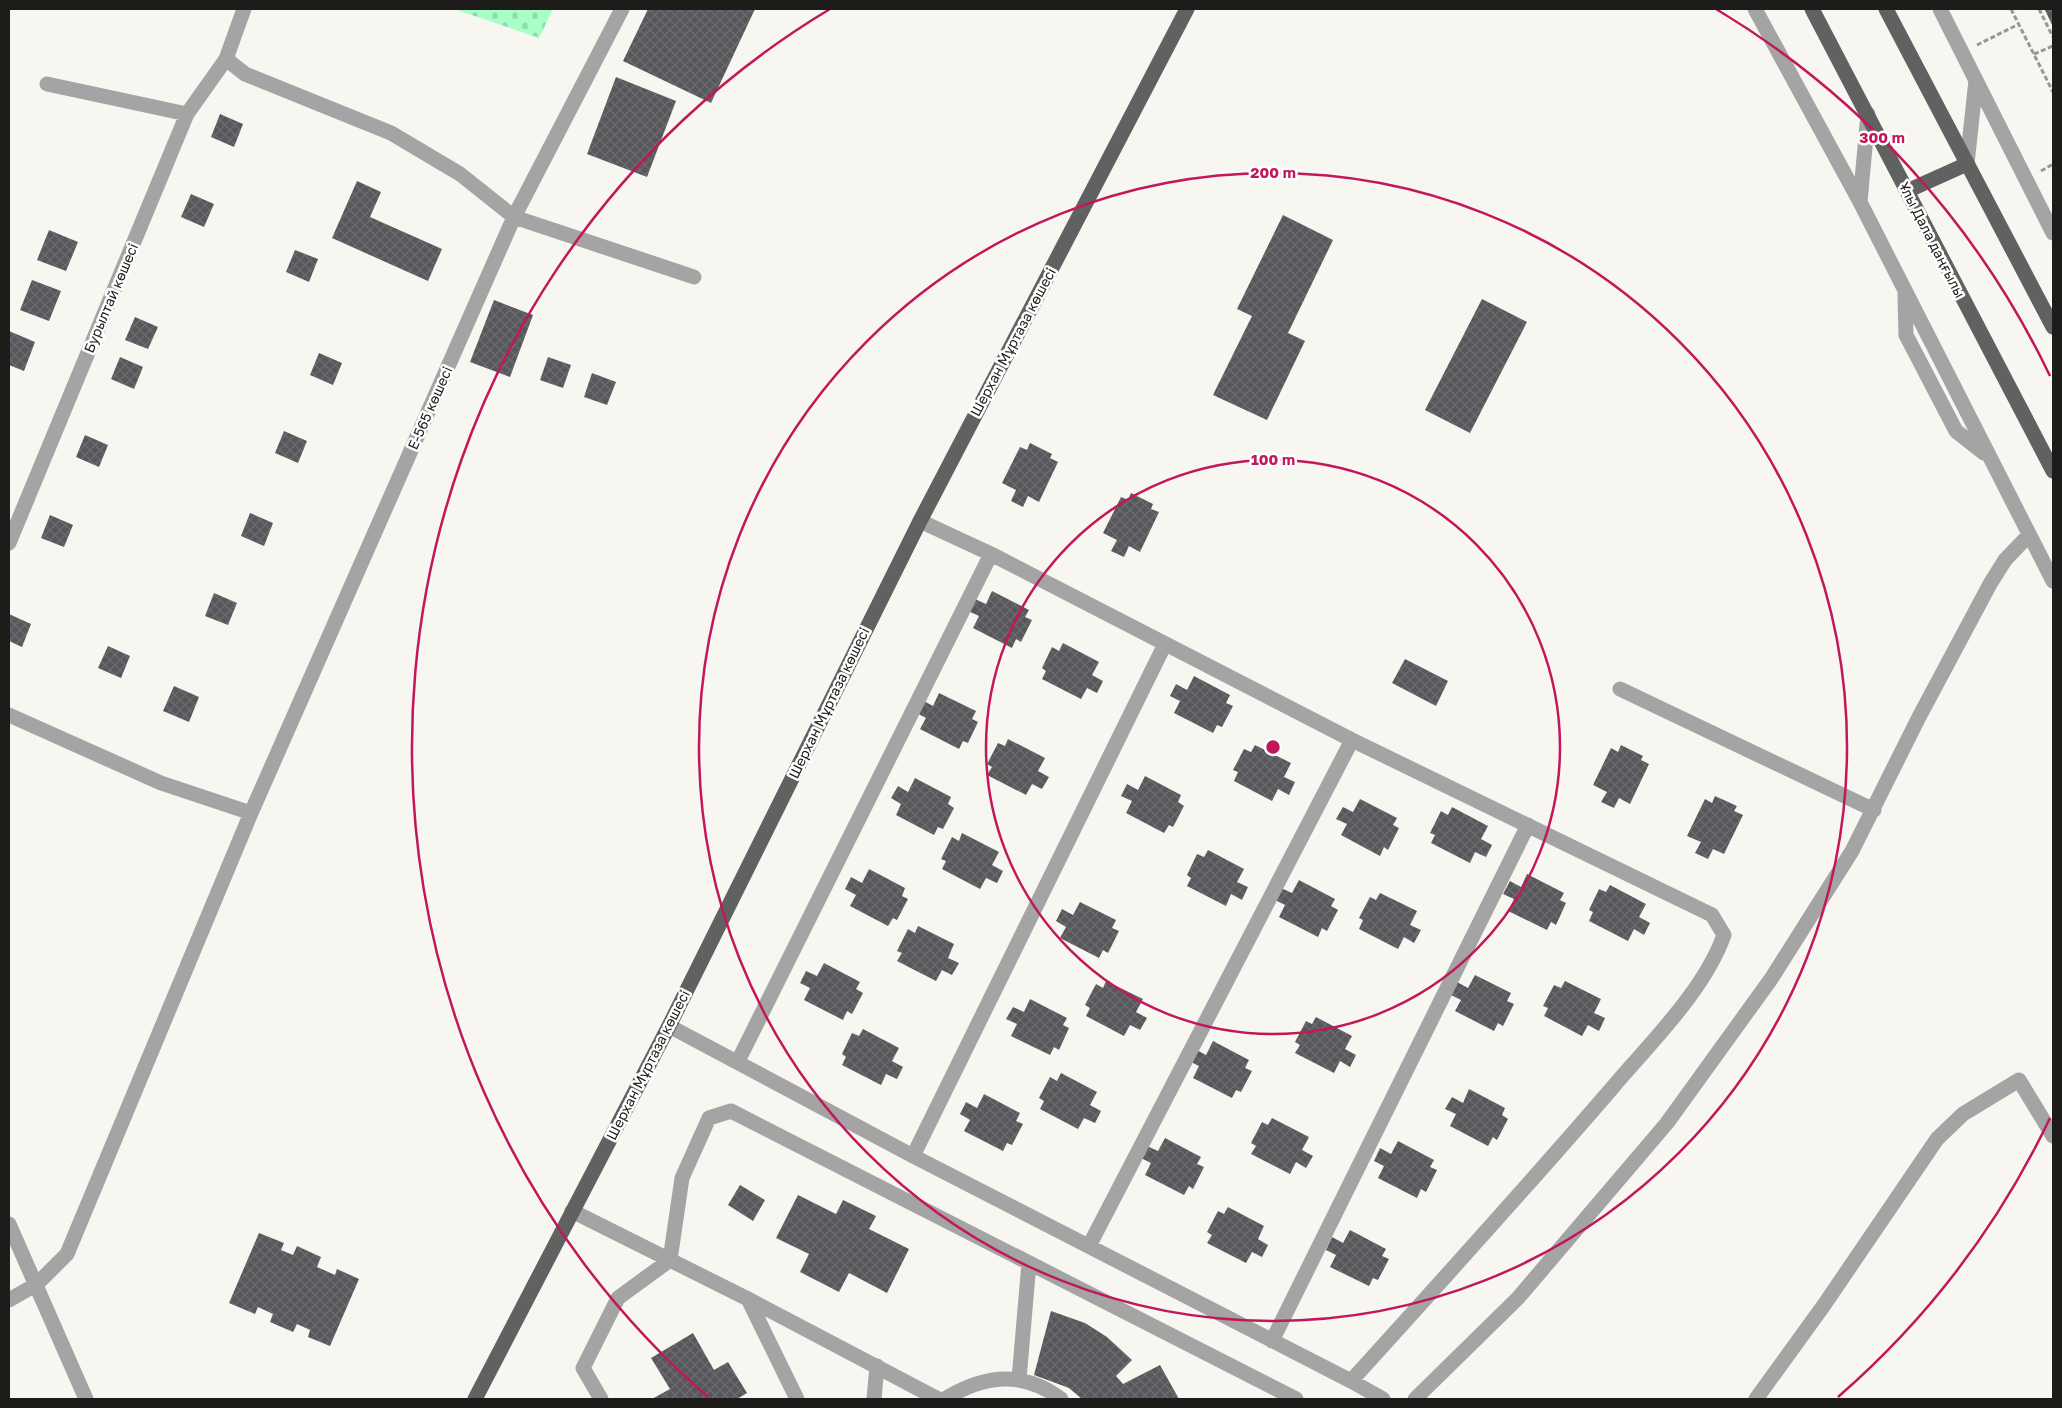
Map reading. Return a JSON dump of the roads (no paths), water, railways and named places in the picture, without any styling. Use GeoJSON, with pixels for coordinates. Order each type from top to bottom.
{"type":"FeatureCollection","features":[{"type":"Feature","properties":{"kind":"main road","name":"Шерхан Мұртаза көшесі"},"geometry":{"type":"LineString","coordinates":[[475,1399],[669,1026],[920,520],[1186,9]]}},
{"type":"Feature","properties":{"kind":"main road","name":"Ұлы Дала даңғылы"},"geometry":{"type":"LineString","coordinates":[[1812,9],[2053,471]]}},
{"type":"Feature","properties":{"kind":"main road"},"geometry":{"type":"LineString","coordinates":[[1886,9],[2053,327]]}},
{"type":"Feature","properties":{"kind":"main road"},"geometry":{"type":"LineString","coordinates":[[1907,191],[1967,164]]}},
{"type":"Feature","properties":{"kind":"street","name":"Бурылтай көшесі"},"geometry":{"type":"LineString","coordinates":[[9,544],[187,114],[226,59],[244,9]]}},
{"type":"Feature","properties":{"kind":"street","name":"Е-565 көшесі"},"geometry":{"type":"LineString","coordinates":[[9,1300],[37,1284],[67,1254],[251,813],[514,217],[622,9]]}},
{"type":"Feature","properties":{"kind":"street"},"geometry":{"type":"LineString","coordinates":[[1755,9],[1860,202],[2053,581]]}},
{"type":"Feature","properties":{"kind":"street"},"geometry":{"type":"LineString","coordinates":[[1940,9],[2053,232]]}},
{"type":"Feature","properties":{"kind":"street"},"geometry":{"type":"LineString","coordinates":[[226,59],[245,74],[391,133],[460,174],[514,217],[694,277]]}},
{"type":"Feature","properties":{"kind":"street"},"geometry":{"type":"LineString","coordinates":[[1967,164],[1976,80]]}},
{"type":"Feature","properties":{"kind":"street"},"geometry":{"type":"LineString","coordinates":[[47,84],[187,114]]}},
{"type":"Feature","properties":{"kind":"street"},"geometry":{"type":"LineString","coordinates":[[1860,202],[1868,114]]}},
{"type":"Feature","properties":{"kind":"street"},"geometry":{"type":"LineString","coordinates":[[920,520],[991,554],[1352,740],[1712,915],[1724,935],[1715,959],[1674,1016],[1512,1205],[1351,1382]]}},
{"type":"Feature","properties":{"kind":"street"},"geometry":{"type":"LineString","coordinates":[[1415,1399],[1518,1298],[1667,1123],[1771,979],[1852,851],[1919,718],[1990,584],[2005,560],[2029,535]]}},
{"type":"Feature","properties":{"kind":"street"},"geometry":{"type":"LineString","coordinates":[[738,1061],[991,554]]}},
{"type":"Feature","properties":{"kind":"street"},"geometry":{"type":"LineString","coordinates":[[913,1156],[1165,644]]}},
{"type":"Feature","properties":{"kind":"street"},"geometry":{"type":"LineString","coordinates":[[1620,689],[1874,810]]}},
{"type":"Feature","properties":{"kind":"street"},"geometry":{"type":"LineString","coordinates":[[9,715],[161,783],[251,813]]}},
{"type":"Feature","properties":{"kind":"street"},"geometry":{"type":"LineString","coordinates":[[1089,1246],[1352,740]]}},
{"type":"Feature","properties":{"kind":"street"},"geometry":{"type":"LineString","coordinates":[[1272,1340],[1528,825]]}},
{"type":"Feature","properties":{"kind":"street"},"geometry":{"type":"LineString","coordinates":[[669,1026],[738,1061],[913,1156],[1383,1399]]}},
{"type":"Feature","properties":{"kind":"street"},"geometry":{"type":"LineString","coordinates":[[1756,1399],[1824,1305],[1937,1139],[1963,1114],[2019,1080],[2053,1136]]}},
{"type":"Feature","properties":{"kind":"street"},"geometry":{"type":"LineString","coordinates":[[601,1399],[583,1368],[618,1298],[670,1260],[682,1178],[709,1118],[731,1112],[1296,1399]]}},
{"type":"Feature","properties":{"kind":"street"},"geometry":{"type":"LineString","coordinates":[[572,1211],[748,1299],[938,1399]]}},
{"type":"Feature","properties":{"kind":"street"},"geometry":{"type":"LineString","coordinates":[[10,1230],[37,1284],[86,1399]]}},
{"type":"Feature","properties":{"kind":"street"},"geometry":{"type":"LineString","coordinates":[[1019,1379],[1029,1263]]}},
{"type":"Feature","properties":{"kind":"street"},"geometry":{"type":"LineString","coordinates":[[748,1299],[797,1399]]}},
{"type":"Feature","properties":{"kind":"street"},"geometry":{"type":"LineString","coordinates":[[874,1399],[877,1366]]}},
{"type":"Feature","properties":{"kind":"street"},"geometry":{"type":"LineString","coordinates":[[945,1399],[965,1387],[994,1379],[1019,1379],[1052,1392],[1061,1399]]}}]}
